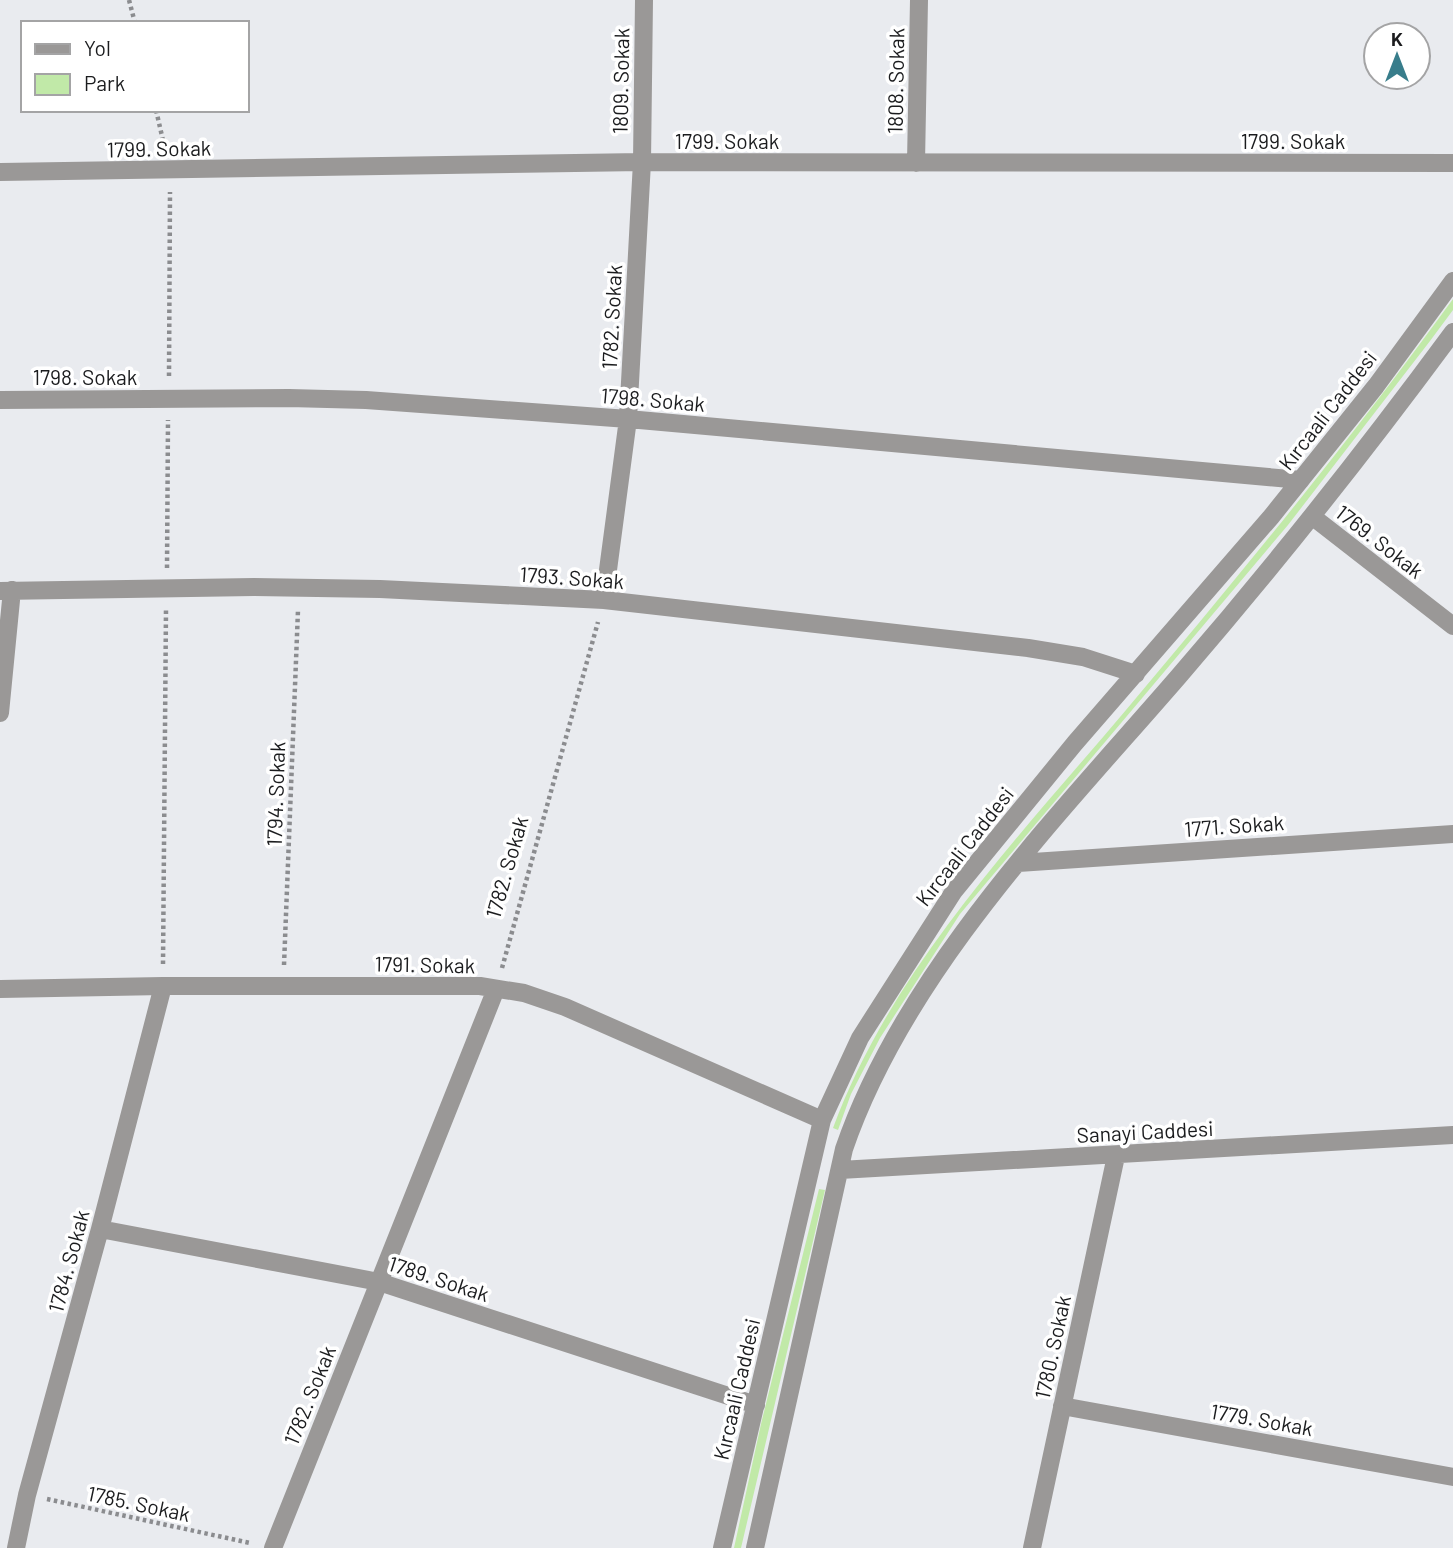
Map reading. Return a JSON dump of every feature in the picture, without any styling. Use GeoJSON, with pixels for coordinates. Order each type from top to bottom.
{"type":"FeatureCollection","features":[{"type":"Feature","properties":{"kind":"street","name":"1809. Sokak"},"geometry":{"type":"LineString","coordinates":[[642,162],[644,0]]}},
{"type":"Feature","properties":{"kind":"street","name":"1808. Sokak"},"geometry":{"type":"LineString","coordinates":[[916,163],[919,0]]}},
{"type":"Feature","properties":{"kind":"street","name":"1799. Sokak"},"geometry":{"type":"LineString","coordinates":[[0,172],[642,162],[1453,163]]}},
{"type":"Feature","properties":{"kind":"street","name":"1782. Sokak"},"geometry":{"type":"LineString","coordinates":[[604,600],[628,419],[642,162]]}},
{"type":"Feature","properties":{"kind":"street","name":"Kırcaali Caddesi"},"geometry":{"type":"LineString","coordinates":[[722,1548],[822,1120],[860,1038],[954,891],[1005,827],[1272,517],[1376,386],[1453,281]]}},
{"type":"Feature","properties":{"kind":"street"},"geometry":{"type":"LineString","coordinates":[[755,1548],[844,1149],[869,1087],[900,1031],[939,968],[1018,863],[1313,517],[1453,333]]}},
{"type":"Feature","properties":{"kind":"street","name":"1798. Sokak"},"geometry":{"type":"LineString","coordinates":[[0,400],[302,398],[628,419],[1301,480]]}},
{"type":"Feature","properties":{"kind":"street","name":"1769. Sokak"},"geometry":{"type":"LineString","coordinates":[[1313,517],[1453,626]]}},
{"type":"Feature","properties":{"kind":"street","name":"1793. Sokak"},"geometry":{"type":"LineString","coordinates":[[6,590],[254,586],[604,600],[1028,648],[1083,657],[1136,674]]}},
{"type":"Feature","properties":{"kind":"street"},"geometry":{"type":"LineString","coordinates":[[0,713],[6,590]]}},
{"type":"Feature","properties":{"kind":"street","name":"1771. Sokak"},"geometry":{"type":"LineString","coordinates":[[1018,863],[1453,834]]}},
{"type":"Feature","properties":{"kind":"street","name":"1791. Sokak"},"geometry":{"type":"LineString","coordinates":[[0,989],[438,985],[524,993],[565,1007],[822,1120]]}},
{"type":"Feature","properties":{"kind":"street","name":"1784. Sokak"},"geometry":{"type":"LineString","coordinates":[[16,1548],[27,1495],[163,986]]}},
{"type":"Feature","properties":{"kind":"street","name":"1782. Sokak"},"geometry":{"type":"LineString","coordinates":[[265,1547],[379,1282],[496,989]]}},
{"type":"Feature","properties":{"kind":"street","name":"Sanayi Caddesi"},"geometry":{"type":"LineString","coordinates":[[841,1170],[1453,1135]]}},
{"type":"Feature","properties":{"kind":"street","name":"1780. Sokak"},"geometry":{"type":"LineString","coordinates":[[1032,1548],[1116,1156]]}},
{"type":"Feature","properties":{"kind":"street","name":"1789. Sokak"},"geometry":{"type":"LineString","coordinates":[[100,1229],[379,1282],[756,1405]]}},
{"type":"Feature","properties":{"kind":"street","name":"1779. Sokak"},"geometry":{"type":"LineString","coordinates":[[1062,1406],[1453,1477]]}},
{"type":"Feature","properties":{"kind":"path"},"geometry":{"type":"LineString","coordinates":[[129,0],[134,21]]}},
{"type":"Feature","properties":{"kind":"path"},"geometry":{"type":"LineString","coordinates":[[156,112],[170,171]]}},
{"type":"Feature","properties":{"kind":"path","name":"1782. Sokak"},"geometry":{"type":"LineString","coordinates":[[496,989],[604,600]]}},
{"type":"Feature","properties":{"kind":"path","name":"1794. Sokak"},"geometry":{"type":"LineString","coordinates":[[283,987],[299,602]]}},
{"type":"Feature","properties":{"kind":"path","name":"1785. Sokak"},"geometry":{"type":"LineString","coordinates":[[27,1495],[265,1547]]}},
{"type":"Feature","properties":{"kind":"green space"},"geometry":{"type":"Polygon","coordinates":[[[1453,299],[1453,310],[1288,525],[960,914],[880,1038],[851,1094],[838,1130],[833,1128],[858,1069],[888,1013],[961,907],[1293,508],[1453,299]]]}},
{"type":"Feature","properties":{"kind":"green space"},"geometry":{"type":"Polygon","coordinates":[[[819,1189],[825,1190],[741,1548],[734,1548],[761,1424],[819,1189]]]}}]}
